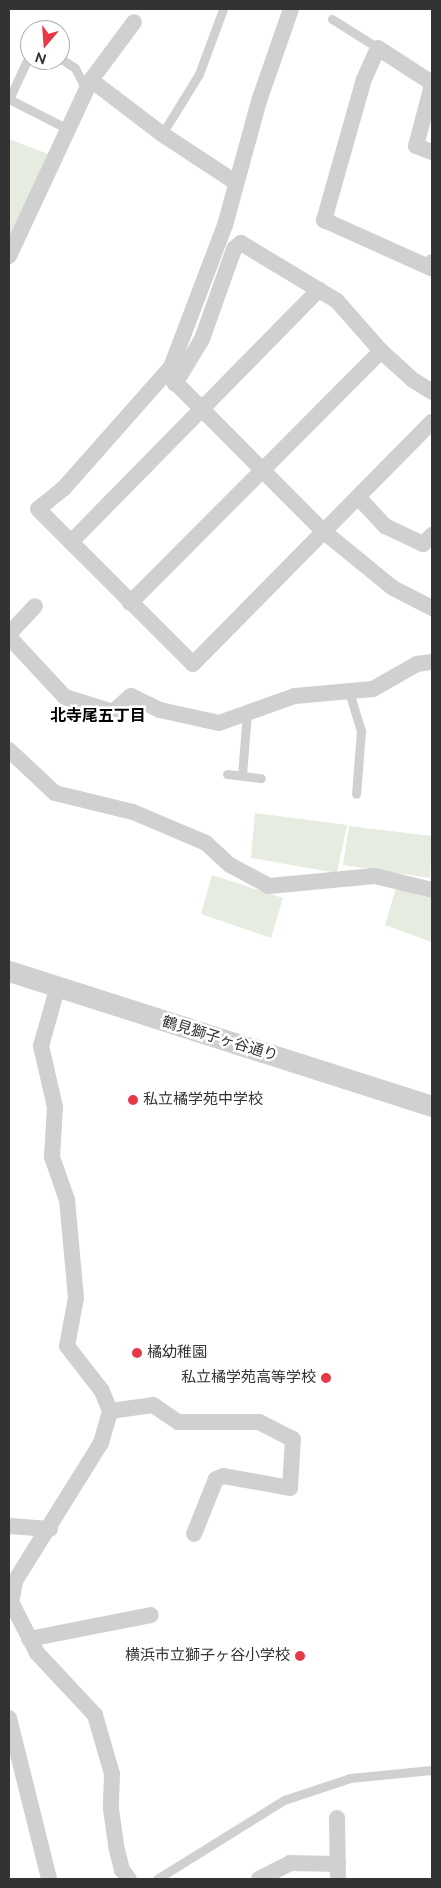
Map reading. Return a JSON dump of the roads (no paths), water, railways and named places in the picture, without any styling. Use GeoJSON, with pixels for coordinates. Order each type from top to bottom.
{"type":"FeatureCollection","features":[{"type":"Feature","properties":{"kind":"street"},"geometry":{"type":"LineString","coordinates":[[170,378],[225,225],[259,101],[291,9]]}},
{"type":"Feature","properties":{"kind":"street"},"geometry":{"type":"LineString","coordinates":[[9,256],[23,231],[89,85],[134,22]]}},
{"type":"Feature","properties":{"kind":"street"},"geometry":{"type":"LineString","coordinates":[[432,152],[416,146],[432,84],[378,48],[364,79],[324,220],[431,268],[432,262]]}},
{"type":"Feature","properties":{"kind":"street"},"geometry":{"type":"LineString","coordinates":[[89,85],[236,182]]}},
{"type":"Feature","properties":{"kind":"street"},"geometry":{"type":"LineString","coordinates":[[432,392],[413,380],[381,351],[337,301],[241,243],[234,249],[202,339],[170,378],[64,488],[38,509],[193,664],[432,422]]}},
{"type":"Feature","properties":{"kind":"street"},"geometry":{"type":"LineString","coordinates":[[71,542],[319,290]]}},
{"type":"Feature","properties":{"kind":"street"},"geometry":{"type":"LineString","coordinates":[[130,602],[381,351]]}},
{"type":"Feature","properties":{"kind":"street"},"geometry":{"type":"LineString","coordinates":[[170,378],[323,531],[393,588],[432,608]]}},
{"type":"Feature","properties":{"kind":"street"},"geometry":{"type":"LineString","coordinates":[[358,497],[385,526],[424,544],[432,534]]}},
{"type":"Feature","properties":{"kind":"street"},"geometry":{"type":"LineString","coordinates":[[35,606],[9,635],[65,697],[113,712],[131,696],[160,710],[219,723],[295,696],[373,690],[417,664],[432,662]]}},
{"type":"Feature","properties":{"kind":"street"},"geometry":{"type":"LineString","coordinates":[[9,750],[56,793],[133,812],[206,843],[230,865],[269,886],[375,876],[432,890]]}},
{"type":"Feature","properties":{"kind":"street","name":"鶴見獅子ヶ谷通り"},"geometry":{"type":"LineString","coordinates":[[9,971],[57,989],[432,1106]]}},
{"type":"Feature","properties":{"kind":"street"},"geometry":{"type":"LineString","coordinates":[[57,989],[41,1046],[56,1107],[52,1157],[67,1200],[76,1298],[67,1346],[102,1390],[110,1411],[101,1442],[68,1494],[50,1529],[15,1581],[10,1598],[37,1652],[95,1715],[112,1774],[110,1809],[116,1846],[122,1870],[129,1879]]}},
{"type":"Feature","properties":{"kind":"street"},"geometry":{"type":"LineString","coordinates":[[110,1411],[153,1405],[178,1422],[259,1422],[293,1439],[290,1488],[224,1476],[216,1479],[194,1534]]}},
{"type":"Feature","properties":{"kind":"street"},"geometry":{"type":"LineString","coordinates":[[9,1526],[50,1529]]}},
{"type":"Feature","properties":{"kind":"street"},"geometry":{"type":"LineString","coordinates":[[29,1639],[151,1615]]}},
{"type":"Feature","properties":{"kind":"street"},"geometry":{"type":"LineString","coordinates":[[9,1718],[49,1879]]}},
{"type":"Feature","properties":{"kind":"street"},"geometry":{"type":"LineString","coordinates":[[259,1879],[290,1863],[338,1872],[338,1818]]}},
{"type":"Feature","properties":{"kind":"lane"},"geometry":{"type":"LineString","coordinates":[[162,134],[199,74],[223,9]]}},
{"type":"Feature","properties":{"kind":"lane"},"geometry":{"type":"LineString","coordinates":[[332,19],[378,48]]}},
{"type":"Feature","properties":{"kind":"lane"},"geometry":{"type":"LineString","coordinates":[[70,65],[89,85]]}},
{"type":"Feature","properties":{"kind":"lane"},"geometry":{"type":"LineString","coordinates":[[23,70],[9,99],[68,129]]}},
{"type":"Feature","properties":{"kind":"lane"},"geometry":{"type":"LineString","coordinates":[[348,692],[361,730],[356,794]]}},
{"type":"Feature","properties":{"kind":"lane"},"geometry":{"type":"LineString","coordinates":[[242,775],[247,713]]}},
{"type":"Feature","properties":{"kind":"lane"},"geometry":{"type":"LineString","coordinates":[[227,774],[261,778]]}},
{"type":"Feature","properties":{"kind":"lane"},"geometry":{"type":"LineString","coordinates":[[157,1879],[284,1800],[350,1778],[432,1770]]}},
{"type":"Feature","properties":{"kind":"place","name":"私立橘学苑中学校"},"geometry":{"type":"Point","coordinates":[133,1100]}},
{"type":"Feature","properties":{"kind":"place","name":"橘幼稚園"},"geometry":{"type":"Point","coordinates":[137,1353]}},
{"type":"Feature","properties":{"kind":"place","name":"私立橘学苑高等学校"},"geometry":{"type":"Point","coordinates":[326,1378]}},
{"type":"Feature","properties":{"kind":"place","name":"横浜市立獅子ヶ谷小学校"},"geometry":{"type":"Point","coordinates":[300,1656]}},
{"type":"Feature","properties":{"kind":"district","name":"北寺尾五丁目"},"geometry":{"type":"Point","coordinates":[98,716]}}]}
